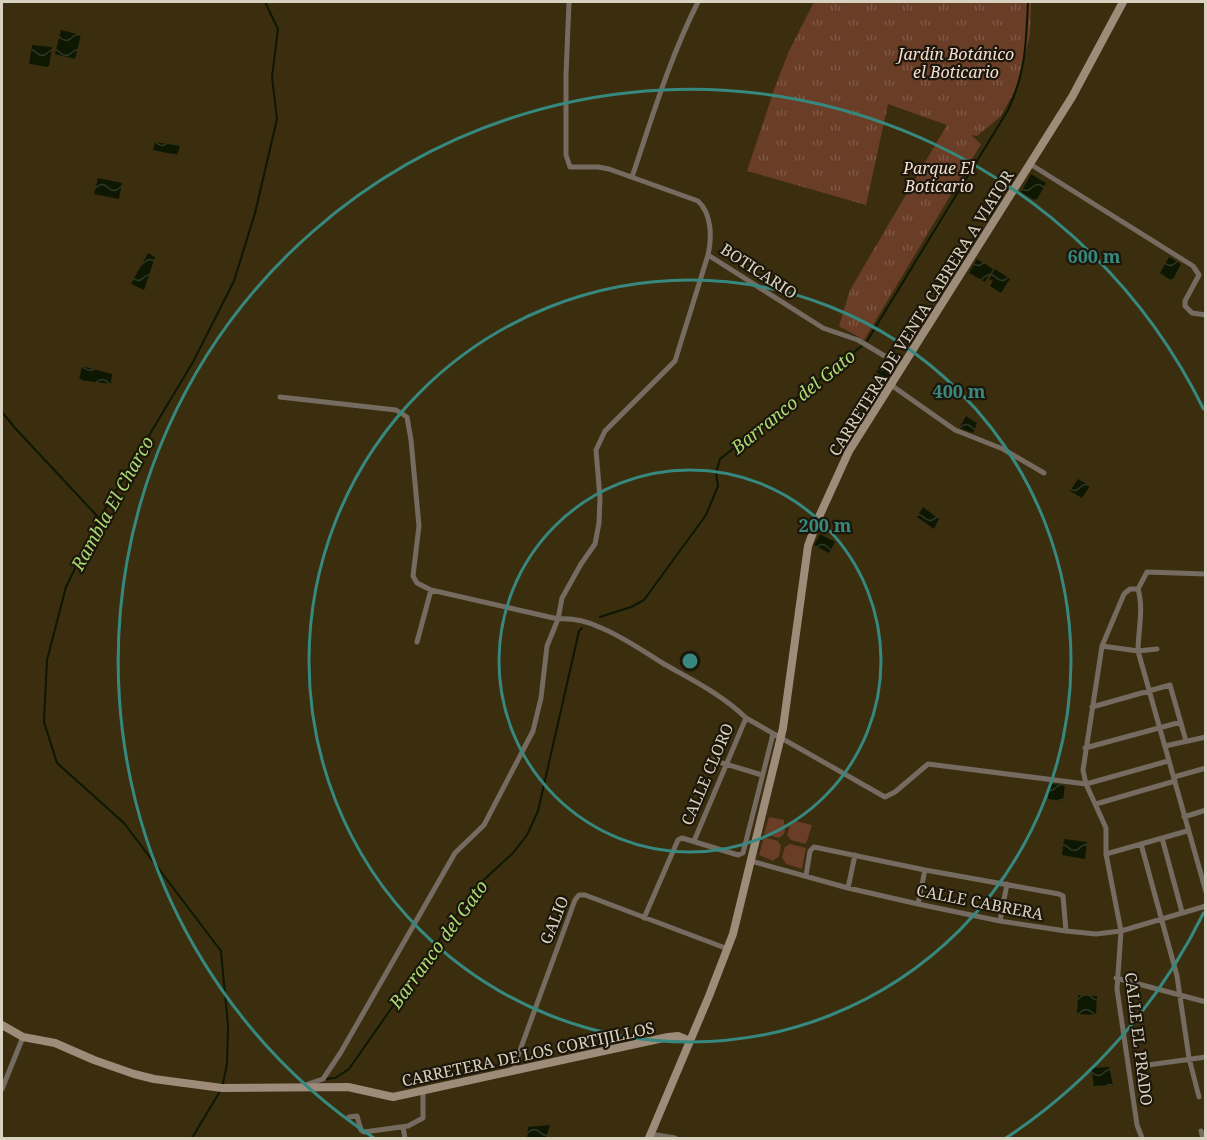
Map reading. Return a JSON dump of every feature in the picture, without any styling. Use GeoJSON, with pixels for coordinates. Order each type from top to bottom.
{"type":"FeatureCollection","features":[{"type":"Feature","properties":{"kind":"street","name":"BOTICARIO"},"geometry":{"type":"LineString","coordinates":[[569,2],[566,75],[568,163],[570,167],[598,167],[698,201],[702,204],[711,230],[712,238],[708,255],[823,328],[858,340],[903,367]]}},
{"type":"Feature","properties":{"kind":"street"},"geometry":{"type":"LineString","coordinates":[[632,177],[669,70],[698,2]]}},
{"type":"Feature","properties":{"kind":"street","name":"CARRETERA DE VENTA CABRERA A VIATOR"},"geometry":{"type":"LineString","coordinates":[[650,1136],[728,949],[781,738],[808,546],[818,519],[849,451],[1071,97],[1123,2]]}},
{"type":"Feature","properties":{"kind":"street"},"geometry":{"type":"LineString","coordinates":[[1030,164],[1193,266],[1199,275],[1185,301],[1185,306],[1192,313],[1206,315]]}},
{"type":"Feature","properties":{"kind":"street"},"geometry":{"type":"LineString","coordinates":[[300,1087],[323,1079],[341,1052],[455,853],[484,825],[533,731],[541,698],[547,646],[558,619],[562,598],[595,544],[600,498],[596,450],[605,431],[675,362],[708,255]]}},
{"type":"Feature","properties":{"kind":"street"},"geometry":{"type":"LineString","coordinates":[[891,385],[955,430],[1003,449],[1044,473]]}},
{"type":"Feature","properties":{"kind":"street"},"geometry":{"type":"LineString","coordinates":[[280,397],[396,410],[407,417],[418,526],[413,576],[417,583],[431,590],[558,619],[570,618],[602,628],[732,704],[746,718],[885,797],[895,792],[928,764],[1086,784],[1168,761]]}},
{"type":"Feature","properties":{"kind":"street"},"geometry":{"type":"LineString","coordinates":[[1206,574],[1146,572],[1138,590],[1141,600],[1138,651],[1206,892]]}},
{"type":"Feature","properties":{"kind":"street","name":"CALLE EL PRADO"},"geometry":{"type":"LineString","coordinates":[[1138,590],[1130,589],[1124,594],[1102,646],[1083,770],[1086,784],[1106,828],[1106,854],[1121,931],[1116,978],[1120,1022],[1137,1125],[1142,1138]]}},
{"type":"Feature","properties":{"kind":"street"},"geometry":{"type":"LineString","coordinates":[[417,642],[431,590]]}},
{"type":"Feature","properties":{"kind":"street"},"geometry":{"type":"LineString","coordinates":[[1102,646],[1138,651],[1157,649]]}},
{"type":"Feature","properties":{"kind":"street"},"geometry":{"type":"LineString","coordinates":[[1092,707],[1170,685],[1186,741]]}},
{"type":"Feature","properties":{"kind":"street","name":"CALLE CLORO"},"geometry":{"type":"LineString","coordinates":[[694,841],[746,718]]}},
{"type":"Feature","properties":{"kind":"street"},"geometry":{"type":"LineString","coordinates":[[1085,748],[1181,722]]}},
{"type":"Feature","properties":{"kind":"street"},"geometry":{"type":"LineString","coordinates":[[644,918],[678,840],[682,838],[694,841],[738,855],[743,853],[773,734]]}},
{"type":"Feature","properties":{"kind":"street"},"geometry":{"type":"LineString","coordinates":[[1165,746],[1206,737]]}},
{"type":"Feature","properties":{"kind":"street"},"geometry":{"type":"LineString","coordinates":[[710,759],[762,775]]}},
{"type":"Feature","properties":{"kind":"street"},"geometry":{"type":"LineString","coordinates":[[1096,804],[1206,768]]}},
{"type":"Feature","properties":{"kind":"street"},"geometry":{"type":"LineString","coordinates":[[1184,817],[1206,810]]}},
{"type":"Feature","properties":{"kind":"street"},"geometry":{"type":"LineString","coordinates":[[1106,854],[1187,831]]}},
{"type":"Feature","properties":{"kind":"street"},"geometry":{"type":"LineString","coordinates":[[1162,838],[1182,912]]}},
{"type":"Feature","properties":{"kind":"street"},"geometry":{"type":"LineString","coordinates":[[1141,844],[1177,976],[1189,1058],[1199,1097]]}},
{"type":"Feature","properties":{"kind":"street"},"geometry":{"type":"LineString","coordinates":[[806,876],[810,851],[814,846],[925,870],[1007,884],[1063,896],[1066,931]]}},
{"type":"Feature","properties":{"kind":"street"},"geometry":{"type":"LineString","coordinates":[[848,888],[855,855]]}},
{"type":"Feature","properties":{"kind":"street","name":"CALLE CABRERA"},"geometry":{"type":"LineString","coordinates":[[751,861],[848,888],[918,904],[1000,921],[1096,934],[1121,931],[1206,906]]}},
{"type":"Feature","properties":{"kind":"street"},"geometry":{"type":"LineString","coordinates":[[918,904],[925,870]]}},
{"type":"Feature","properties":{"kind":"street"},"geometry":{"type":"LineString","coordinates":[[1000,921],[1007,884]]}},
{"type":"Feature","properties":{"kind":"street","name":"GALIO"},"geometry":{"type":"LineString","coordinates":[[512,1072],[575,900],[579,895],[585,895],[728,949]]}},
{"type":"Feature","properties":{"kind":"street"},"geometry":{"type":"LineString","coordinates":[[1116,978],[1206,1002]]}},
{"type":"Feature","properties":{"kind":"street","name":"CARRETERA DE LOS CORTIJILLOS"},"geometry":{"type":"LineString","coordinates":[[2,1025],[23,1037],[55,1043],[94,1060],[154,1079],[222,1088],[348,1087],[393,1097],[668,1037],[678,1036],[690,1041]]}},
{"type":"Feature","properties":{"kind":"street"},"geometry":{"type":"LineString","coordinates":[[2,1089],[23,1037]]}},
{"type":"Feature","properties":{"kind":"street"},"geometry":{"type":"LineString","coordinates":[[1148,1065],[1206,1057]]}},
{"type":"Feature","properties":{"kind":"street"},"geometry":{"type":"LineString","coordinates":[[349,1117],[357,1116],[361,1130],[364,1132],[403,1127],[423,1118],[423,1091]]}},
{"type":"Feature","properties":{"kind":"street"},"geometry":{"type":"LineString","coordinates":[[403,1127],[405,1138]]}},
{"type":"Feature","properties":{"kind":"street"},"geometry":{"type":"LineString","coordinates":[[1201,1131],[1203,1138]]}},
{"type":"Feature","properties":{"kind":"street"},"geometry":{"type":"LineString","coordinates":[[650,1136],[675,1138]]}},
{"type":"Feature","properties":{"kind":"green space","name":"Jardín Botánico el Boticario"},"geometry":{"type":"Polygon","coordinates":[[[814,2],[1031,2],[1030,35],[1017,87],[1000,117],[977,136],[971,135],[981,144],[864,340],[839,326],[850,290],[947,125],[888,104],[866,205],[747,171],[789,51],[814,2]]]}},
{"type":"Feature","properties":{"kind":"green space"},"geometry":{"type":"Polygon","coordinates":[[[769,817],[784,820],[786,825],[784,834],[779,838],[764,834],[769,817]]]}},
{"type":"Feature","properties":{"kind":"green space"},"geometry":{"type":"Polygon","coordinates":[[[796,821],[812,825],[806,844],[791,840],[787,835],[790,825],[796,821]]]}},
{"type":"Feature","properties":{"kind":"green space"},"geometry":{"type":"Polygon","coordinates":[[[764,837],[778,841],[781,846],[779,856],[773,861],[759,855],[764,837]]]}},
{"type":"Feature","properties":{"kind":"green space"},"geometry":{"type":"Polygon","coordinates":[[[790,844],[806,848],[802,869],[786,864],[782,857],[785,847],[790,844]]]}},
{"type":"Feature","properties":{"kind":"water"},"geometry":{"type":"Polygon","coordinates":[[[61,30],[81,35],[75,59],[55,54],[61,30]]]}},
{"type":"Feature","properties":{"kind":"water"},"geometry":{"type":"Polygon","coordinates":[[[32,45],[52,47],[49,67],[29,64],[32,45]]]}},
{"type":"Feature","properties":{"kind":"water"},"geometry":{"type":"Polygon","coordinates":[[[155,142],[180,146],[177,155],[153,150],[155,142]]]}},
{"type":"Feature","properties":{"kind":"water"},"geometry":{"type":"Polygon","coordinates":[[[1031,174],[1046,183],[1036,201],[1021,192],[1031,174]]]}},
{"type":"Feature","properties":{"kind":"water"},"geometry":{"type":"Polygon","coordinates":[[[98,178],[122,183],[119,199],[94,194],[98,178]]]}},
{"type":"Feature","properties":{"kind":"water"},"geometry":{"type":"Polygon","coordinates":[[[148,253],[155,257],[144,290],[131,284],[148,253]]]}},
{"type":"Feature","properties":{"kind":"water"},"geometry":{"type":"Polygon","coordinates":[[[1169,257],[1181,264],[1172,281],[1160,273],[1169,257]]]}},
{"type":"Feature","properties":{"kind":"water"},"geometry":{"type":"Polygon","coordinates":[[[977,259],[993,269],[985,282],[969,273],[977,259]]]}},
{"type":"Feature","properties":{"kind":"water"},"geometry":{"type":"Polygon","coordinates":[[[995,269],[1010,279],[1001,293],[990,286],[993,281],[989,279],[995,269]]]}},
{"type":"Feature","properties":{"kind":"water"},"geometry":{"type":"Polygon","coordinates":[[[884,360],[895,368],[887,380],[876,372],[884,360]]]}},
{"type":"Feature","properties":{"kind":"water"},"geometry":{"type":"Polygon","coordinates":[[[82,366],[112,374],[111,384],[79,380],[82,366]]]}},
{"type":"Feature","properties":{"kind":"water"},"geometry":{"type":"Polygon","coordinates":[[[966,416],[977,423],[973,433],[959,428],[966,416]]]}},
{"type":"Feature","properties":{"kind":"water"},"geometry":{"type":"Polygon","coordinates":[[[1078,479],[1090,486],[1082,498],[1070,491],[1078,479]]]}},
{"type":"Feature","properties":{"kind":"water"},"geometry":{"type":"Polygon","coordinates":[[[923,507],[939,519],[934,529],[917,517],[923,507]]]}},
{"type":"Feature","properties":{"kind":"water"},"geometry":{"type":"Polygon","coordinates":[[[820,534],[835,542],[829,553],[814,545],[820,534]]]}},
{"type":"Feature","properties":{"kind":"water"},"geometry":{"type":"Polygon","coordinates":[[[1049,784],[1065,785],[1063,801],[1048,799],[1049,784]]]}},
{"type":"Feature","properties":{"kind":"water"},"geometry":{"type":"Polygon","coordinates":[[[1064,839],[1087,842],[1085,859],[1062,855],[1064,839]]]}},
{"type":"Feature","properties":{"kind":"water"},"geometry":{"type":"Polygon","coordinates":[[[1078,995],[1097,996],[1096,1015],[1077,1014],[1078,995]]]}},
{"type":"Feature","properties":{"kind":"water"},"geometry":{"type":"Polygon","coordinates":[[[1109,1067],[1113,1085],[1094,1086],[1091,1068],[1109,1067]]]}},
{"type":"Feature","properties":{"kind":"water"},"geometry":{"type":"Polygon","coordinates":[[[550,1125],[546,1138],[527,1138],[528,1127],[550,1125]]]}},
{"type":"Feature","properties":{"kind":"waterway","name":"Rambla El Charco"},"geometry":{"type":"LineString","coordinates":[[192,1138],[222,1088],[227,1064],[228,1026],[221,951],[124,823],[57,763],[44,722],[47,660],[66,587],[99,519],[193,362],[234,281],[255,213],[277,119],[272,77],[278,29],[265,2]]}},
{"type":"Feature","properties":{"kind":"waterway","name":"Barranco del Gato"},"geometry":{"type":"LineString","coordinates":[[867,341],[1008,110],[1022,70],[1028,2]]}},
{"type":"Feature","properties":{"kind":"waterway","name":"Barranco del Gato"},"geometry":{"type":"LineString","coordinates":[[600,617],[631,607],[644,600],[706,515],[718,486],[716,473],[720,459],[863,345]]}},
{"type":"Feature","properties":{"kind":"waterway"},"geometry":{"type":"LineString","coordinates":[[2,412],[99,518]]}},
{"type":"Feature","properties":{"kind":"waterway","name":"Barranco del Gato"},"geometry":{"type":"LineString","coordinates":[[325,1079],[335,1078],[349,1069],[476,887],[513,853],[527,835],[538,811],[579,631],[582,628]]}},
{"type":"Feature","properties":{"kind":"park label","name":"Parque El Boticario"},"geometry":{"type":"Point","coordinates":[939,177]}}]}
